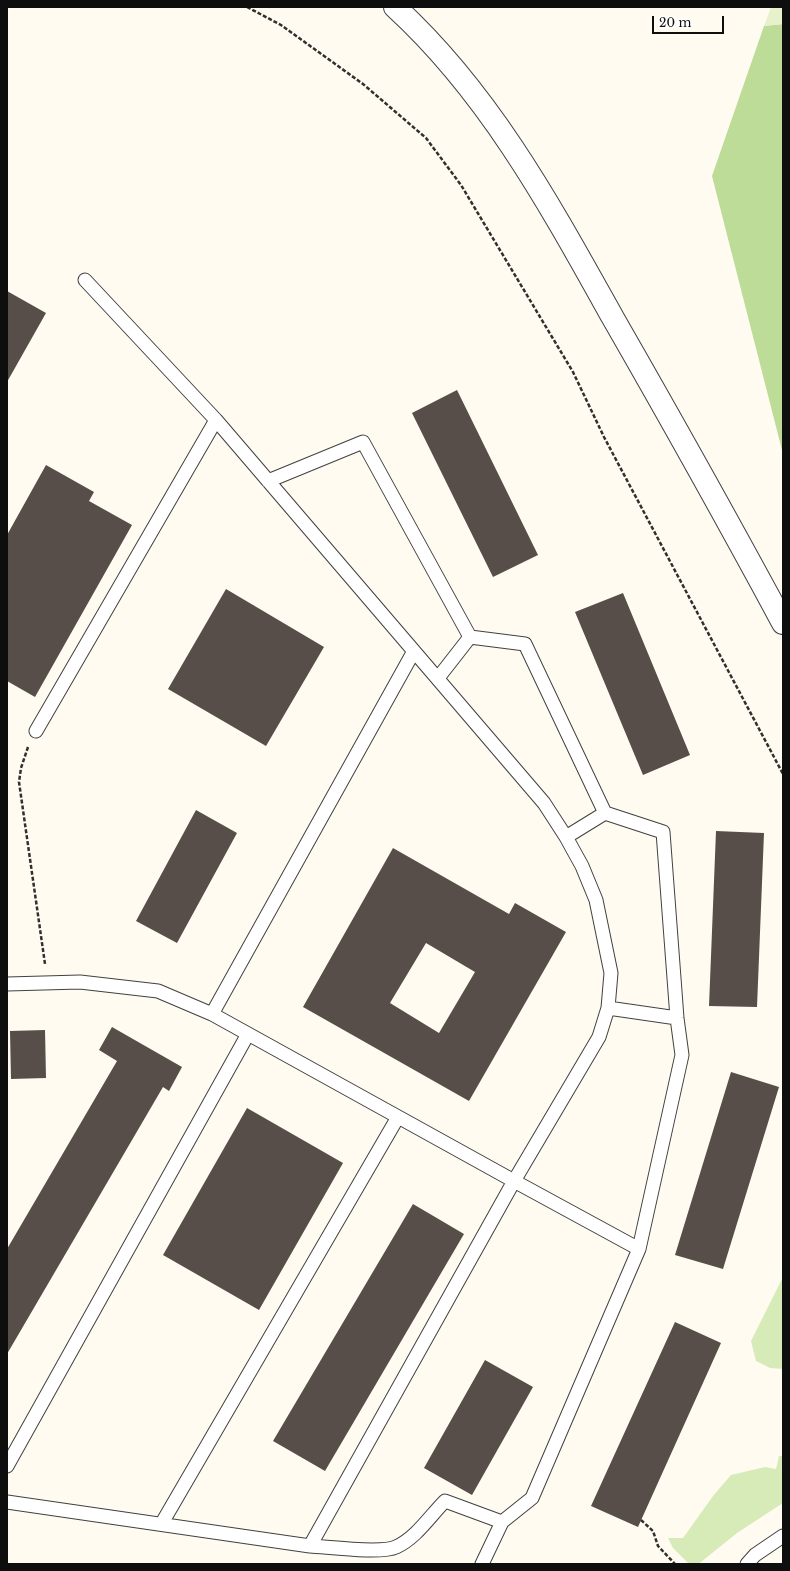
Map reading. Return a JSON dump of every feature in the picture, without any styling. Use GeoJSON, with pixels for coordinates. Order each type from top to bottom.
{"type":"FeatureCollection","features":[{"type":"Feature","properties":{"kind":"street"},"geometry":{"type":"LineString","coordinates":[[395,7],[446,59],[493,118],[547,202],[723,513],[783,623]]}},
{"type":"Feature","properties":{"kind":"lane"},"geometry":{"type":"LineString","coordinates":[[85,280],[216,420],[438,678],[544,804],[566,836],[582,866],[596,900],[611,973],[608,1008],[598,1036],[514,1181],[310,1546]]}},
{"type":"Feature","properties":{"kind":"lane"},"geometry":{"type":"LineString","coordinates":[[36,731],[216,420]]}},
{"type":"Feature","properties":{"kind":"lane"},"geometry":{"type":"LineString","coordinates":[[268,481],[364,442],[470,637]]}},
{"type":"Feature","properties":{"kind":"lane"},"geometry":{"type":"LineString","coordinates":[[438,678],[470,637]]}},
{"type":"Feature","properties":{"kind":"lane"},"geometry":{"type":"LineString","coordinates":[[470,637],[525,644],[605,813],[663,832],[677,1018],[682,1055],[639,1249],[532,1498],[502,1522],[482,1564]]}},
{"type":"Feature","properties":{"kind":"lane"},"geometry":{"type":"LineString","coordinates":[[212,1014],[414,651]]}},
{"type":"Feature","properties":{"kind":"lane"},"geometry":{"type":"LineString","coordinates":[[566,836],[605,813]]}},
{"type":"Feature","properties":{"kind":"lane"},"geometry":{"type":"LineString","coordinates":[[7,984],[80,982],[158,991],[212,1014],[639,1249]]}},
{"type":"Feature","properties":{"kind":"lane"},"geometry":{"type":"LineString","coordinates":[[608,1008],[677,1018]]}},
{"type":"Feature","properties":{"kind":"lane"},"geometry":{"type":"LineString","coordinates":[[7,1466],[248,1034]]}},
{"type":"Feature","properties":{"kind":"lane"},"geometry":{"type":"LineString","coordinates":[[162,1523],[398,1117]]}},
{"type":"Feature","properties":{"kind":"lane"},"geometry":{"type":"LineString","coordinates":[[7,1502],[162,1523],[310,1546],[377,1549],[395,1547],[414,1534],[444,1500],[502,1522]]}},
{"type":"Feature","properties":{"kind":"lane"},"geometry":{"type":"LineString","coordinates":[[747,1564],[755,1555],[783,1536]]}},
{"type":"Feature","properties":{"kind":"path"},"geometry":{"type":"LineString","coordinates":[[247,7],[281,25],[363,84],[426,138],[461,185],[573,372],[604,436],[783,774]]}},
{"type":"Feature","properties":{"kind":"path"},"geometry":{"type":"LineString","coordinates":[[36,731],[26,752],[21,768],[20,782],[48,983]]}},
{"type":"Feature","properties":{"kind":"path"},"geometry":{"type":"LineString","coordinates":[[641,1520],[653,1531],[658,1546],[675,1564]]}},
{"type":"Feature","properties":{"kind":"green space"},"geometry":{"type":"Polygon","coordinates":[[[771,7],[783,7],[783,24],[764,26],[771,7]]]}},
{"type":"Feature","properties":{"kind":"green space"},"geometry":{"type":"Polygon","coordinates":[[[783,24],[783,454],[712,176],[764,26],[783,24]]]}},
{"type":"Feature","properties":{"kind":"green space"},"geometry":{"type":"Polygon","coordinates":[[[783,1277],[783,1369],[770,1368],[756,1361],[751,1341],[783,1277]]]}},
{"type":"Feature","properties":{"kind":"green space"},"geometry":{"type":"Polygon","coordinates":[[[779,1456],[783,1456],[783,1503],[737,1533],[701,1562],[697,1564],[689,1564],[673,1548],[668,1538],[683,1538],[713,1496],[731,1475],[765,1467],[776,1469],[779,1456]]]}},
{"type":"Feature","properties":{"kind":"building"},"geometry":{"type":"Polygon","coordinates":[[[7,291],[46,313],[7,382],[7,291]]]}},
{"type":"Feature","properties":{"kind":"building"},"geometry":{"type":"Polygon","coordinates":[[[457,390],[538,555],[493,577],[412,413],[457,390]]]}},
{"type":"Feature","properties":{"kind":"building"},"geometry":{"type":"Polygon","coordinates":[[[46,465],[94,492],[89,501],[132,525],[35,697],[7,681],[7,535],[46,465]]]}},
{"type":"Feature","properties":{"kind":"building"},"geometry":{"type":"Polygon","coordinates":[[[226,589],[324,647],[266,746],[168,689],[226,589]]]}},
{"type":"Feature","properties":{"kind":"building"},"geometry":{"type":"Polygon","coordinates":[[[623,593],[690,755],[643,775],[575,612],[623,593]]]}},
{"type":"Feature","properties":{"kind":"building"},"geometry":{"type":"Polygon","coordinates":[[[196,810],[237,833],[177,943],[136,921],[196,810]]]}},
{"type":"Feature","properties":{"kind":"building"},"geometry":{"type":"Polygon","coordinates":[[[716,831],[764,833],[757,1007],[709,1006],[716,831]]]}},
{"type":"Feature","properties":{"kind":"building"},"geometry":{"type":"Polygon","coordinates":[[[393,848],[509,914],[515,903],[566,932],[469,1101],[303,1007],[393,848]],[[426,943],[390,1003],[439,1033],[475,972],[426,943]]]}},
{"type":"Feature","properties":{"kind":"building"},"geometry":{"type":"Polygon","coordinates":[[[112,1027],[182,1067],[169,1091],[163,1087],[7,1354],[7,1249],[117,1061],[99,1050],[112,1027]]]}},
{"type":"Feature","properties":{"kind":"building"},"geometry":{"type":"Polygon","coordinates":[[[45,1030],[46,1078],[11,1079],[10,1031],[45,1030]]]}},
{"type":"Feature","properties":{"kind":"building"},"geometry":{"type":"Polygon","coordinates":[[[731,1072],[779,1087],[723,1269],[675,1255],[731,1072]]]}},
{"type":"Feature","properties":{"kind":"building"},"geometry":{"type":"Polygon","coordinates":[[[247,1108],[343,1163],[259,1310],[163,1255],[247,1108]]]}},
{"type":"Feature","properties":{"kind":"building"},"geometry":{"type":"Polygon","coordinates":[[[413,1204],[464,1234],[325,1471],[273,1441],[413,1204]]]}},
{"type":"Feature","properties":{"kind":"building"},"geometry":{"type":"Polygon","coordinates":[[[675,1322],[721,1343],[638,1527],[591,1506],[675,1322]]]}},
{"type":"Feature","properties":{"kind":"building"},"geometry":{"type":"Polygon","coordinates":[[[485,1360],[533,1387],[472,1495],[424,1468],[485,1360]]]}}]}
